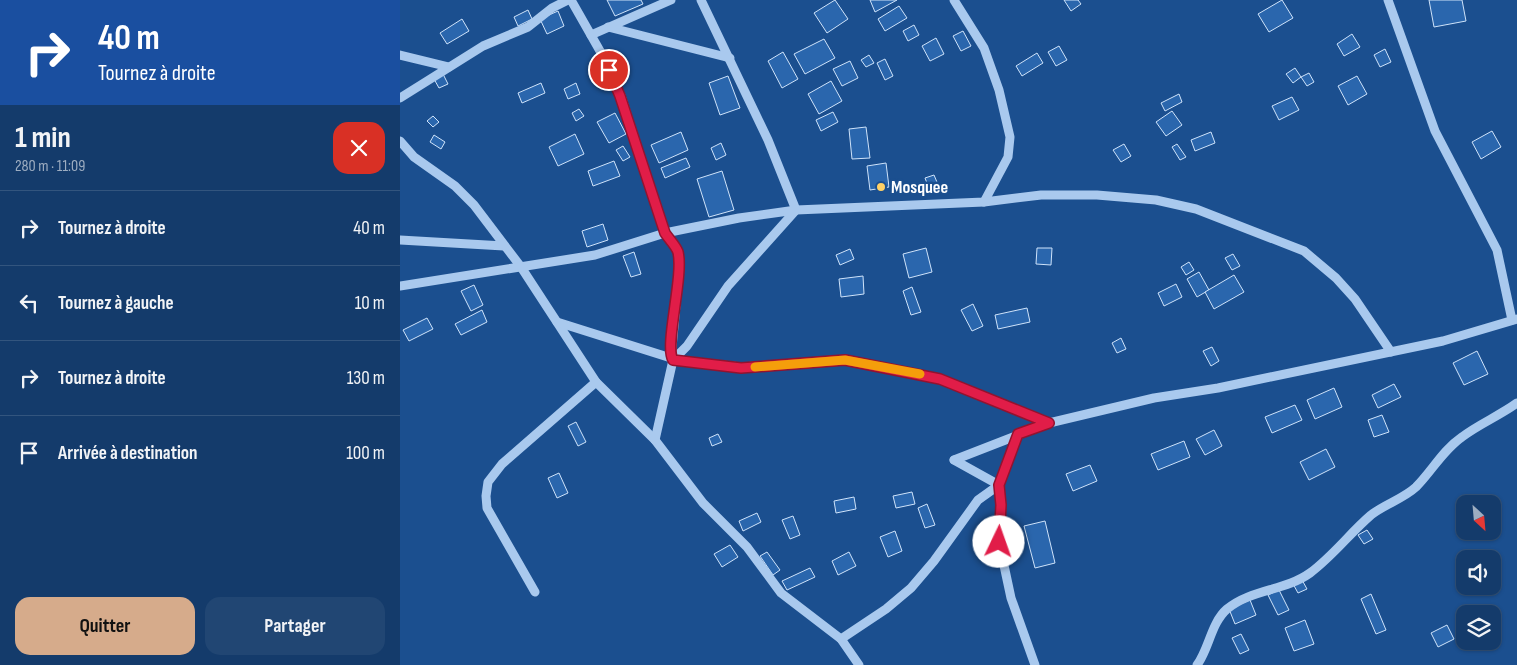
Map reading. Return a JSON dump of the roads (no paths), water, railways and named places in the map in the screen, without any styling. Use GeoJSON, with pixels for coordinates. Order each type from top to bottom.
{"type":"FeatureCollection","features":[{"type":"Feature","properties":{"kind":"street"},"geometry":{"type":"LineString","coordinates":[[400,98],[483,46],[528,27],[552,8],[569,0],[590,35],[620,96],[665,233],[678,251],[679,273],[672,359],[655,440]]}},
{"type":"Feature","properties":{"kind":"street"},"geometry":{"type":"LineString","coordinates":[[590,35],[671,0]]}},
{"type":"Feature","properties":{"kind":"street"},"geometry":{"type":"LineString","coordinates":[[701,0],[768,140],[796,210]]}},
{"type":"Feature","properties":{"kind":"street"},"geometry":{"type":"LineString","coordinates":[[954,0],[984,48],[999,90],[1010,138],[1008,157],[984,202]]}},
{"type":"Feature","properties":{"kind":"street"},"geometry":{"type":"LineString","coordinates":[[999,485],[954,460],[1049,423],[1154,398],[1218,388],[1443,342],[1514,319],[1497,250],[1435,131],[1388,0]]}},
{"type":"Feature","properties":{"kind":"street"},"geometry":{"type":"LineString","coordinates":[[608,27],[730,58]]}},
{"type":"Feature","properties":{"kind":"street"},"geometry":{"type":"LineString","coordinates":[[400,55],[449,67]]}},
{"type":"Feature","properties":{"kind":"street"},"geometry":{"type":"LineString","coordinates":[[400,141],[414,157],[465,195],[521,267],[596,382],[655,440],[703,503],[746,547],[781,593],[841,639],[859,665]]}},
{"type":"Feature","properties":{"kind":"street"},"geometry":{"type":"LineString","coordinates":[[400,286],[595,255],[665,233],[738,218],[796,210],[984,202],[1041,195],[1097,195],[1156,200],[1196,209],[1304,251],[1336,278],[1356,299],[1391,352]]}},
{"type":"Feature","properties":{"kind":"street"},"geometry":{"type":"LineString","coordinates":[[672,359],[687,346],[728,286],[796,210]]}},
{"type":"Feature","properties":{"kind":"street"},"geometry":{"type":"LineString","coordinates":[[400,240],[504,246]]}},
{"type":"Feature","properties":{"kind":"street"},"geometry":{"type":"LineString","coordinates":[[557,322],[672,359],[741,368],[845,360],[940,379],[1049,423]]}},
{"type":"Feature","properties":{"kind":"street"},"geometry":{"type":"LineString","coordinates":[[535,592],[488,508],[486,496],[488,482],[502,464],[596,382]]}},
{"type":"Feature","properties":{"kind":"street"},"geometry":{"type":"LineString","coordinates":[[1197,665],[1216,625],[1226,610],[1244,598],[1284,586],[1310,573],[1372,515],[1413,490],[1441,456],[1462,436],[1495,418],[1517,403]]}},
{"type":"Feature","properties":{"kind":"street"},"geometry":{"type":"LineString","coordinates":[[1018,434],[999,485],[1001,505],[999,542],[1012,598],[1035,665]]}},
{"type":"Feature","properties":{"kind":"street"},"geometry":{"type":"LineString","coordinates":[[841,639],[886,609],[911,588],[939,554],[978,500],[999,485]]}},
{"type":"Feature","properties":{"kind":"place","name":"Mosquee"},"geometry":{"type":"Point","coordinates":[881,187]}}]}
